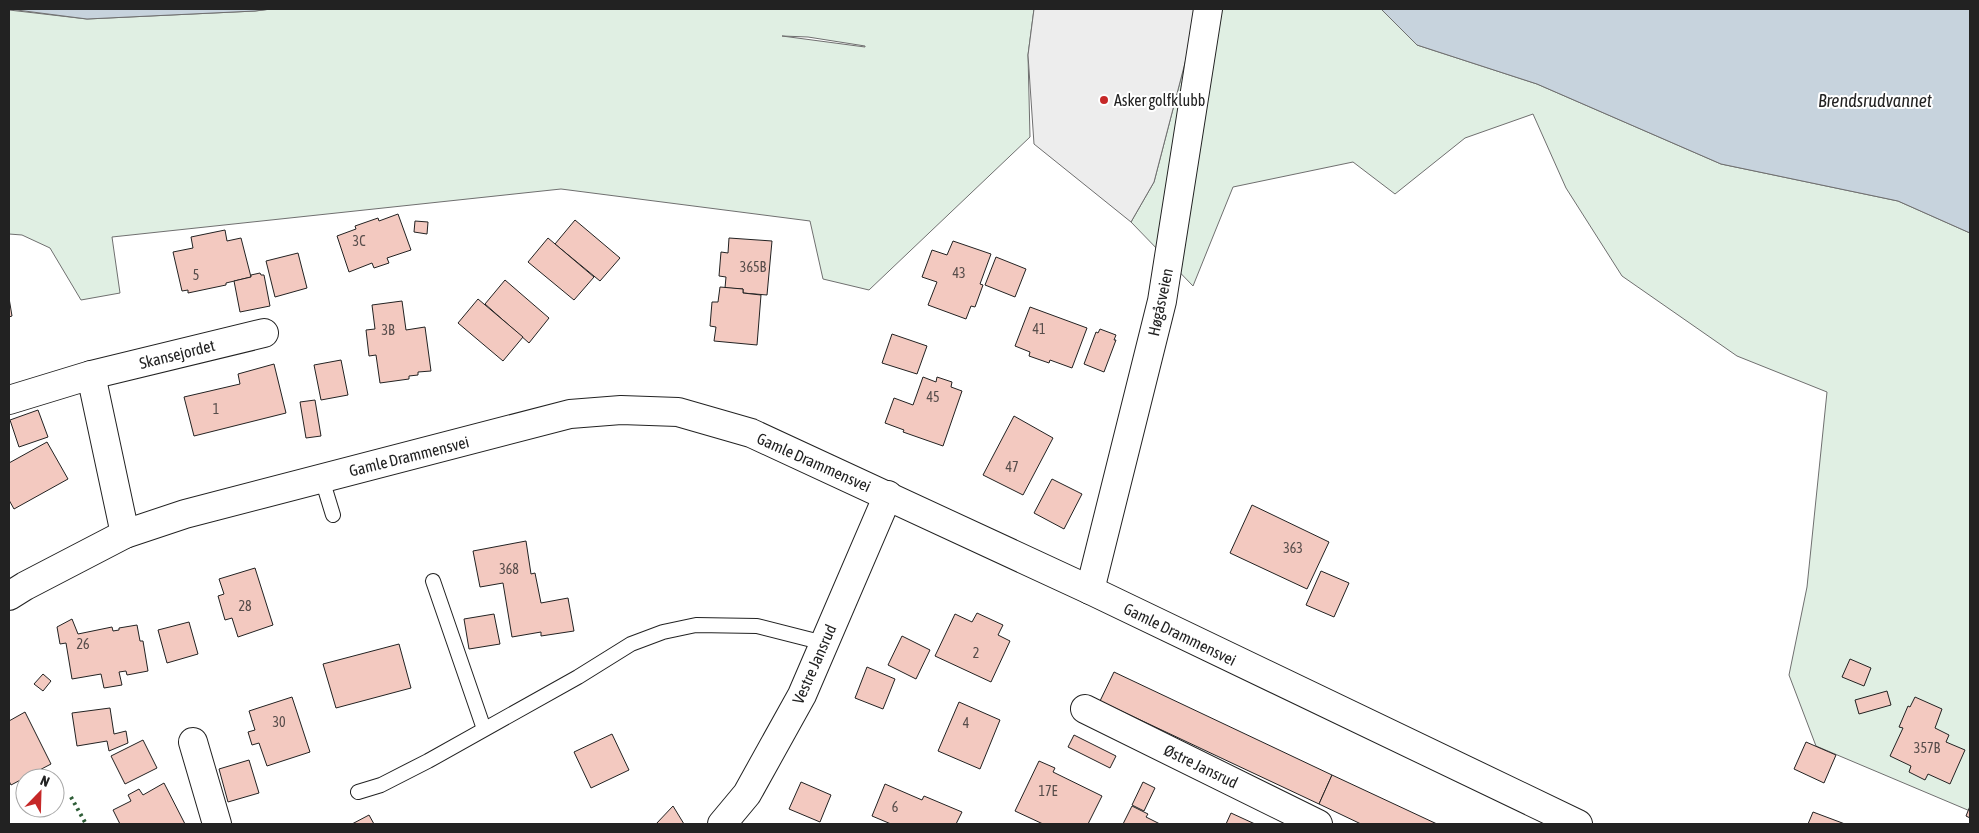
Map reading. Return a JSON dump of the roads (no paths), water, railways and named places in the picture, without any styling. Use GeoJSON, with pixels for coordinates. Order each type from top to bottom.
{"type":"FeatureCollection","features":[{"type":"Feature","properties":{"kind":"street","name":"Høgåsveien"},"geometry":{"type":"LineString","coordinates":[[1090,590],[1162,301],[1208,9]]}},
{"type":"Feature","properties":{"kind":"street","name":"Skansejordet"},"geometry":{"type":"LineString","coordinates":[[9,400],[91,375],[264,333]]}},
{"type":"Feature","properties":{"kind":"street"},"geometry":{"type":"LineString","coordinates":[[91,375],[124,534]]}},
{"type":"Feature","properties":{"kind":"street","name":"Gamle Drammensvei"},"geometry":{"type":"LineString","coordinates":[[9,596],[124,534],[185,514],[570,414],[630,410],[678,412],[751,433],[888,495],[1578,824]]}},
{"type":"Feature","properties":{"kind":"street","name":"Vestre Jansrud"},"geometry":{"type":"LineString","coordinates":[[722,824],[747,794],[802,695],[888,495]]}},
{"type":"Feature","properties":{"kind":"street","name":"Østre Jansrud"},"geometry":{"type":"LineString","coordinates":[[1085,709],[1317,824]]}},
{"type":"Feature","properties":{"kind":"street"},"geometry":{"type":"LineString","coordinates":[[193,742],[217,824]]}},
{"type":"Feature","properties":{"kind":"lane"},"geometry":{"type":"LineString","coordinates":[[322,479],[333,515]]}},
{"type":"Feature","properties":{"kind":"lane"},"geometry":{"type":"LineString","coordinates":[[432,581],[484,729]]}},
{"type":"Feature","properties":{"kind":"lane"},"geometry":{"type":"LineString","coordinates":[[358,792],[381,785],[428,761],[578,677],[631,644],[663,632],[696,625],[758,626],[824,643]]}},
{"type":"Feature","properties":{"kind":"water"},"geometry":{"type":"Polygon","coordinates":[[[9,9],[271,9],[87,19],[9,9]]]}},
{"type":"Feature","properties":{"kind":"water","name":"Brendsrudvannet"},"geometry":{"type":"Polygon","coordinates":[[[1381,9],[1970,9],[1970,233],[1898,201],[1721,164],[1537,84],[1417,45],[1381,9]]]}},
{"type":"Feature","properties":{"kind":"place","name":"Asker golfklubb"},"geometry":{"type":"Point","coordinates":[1104,100]}}]}
